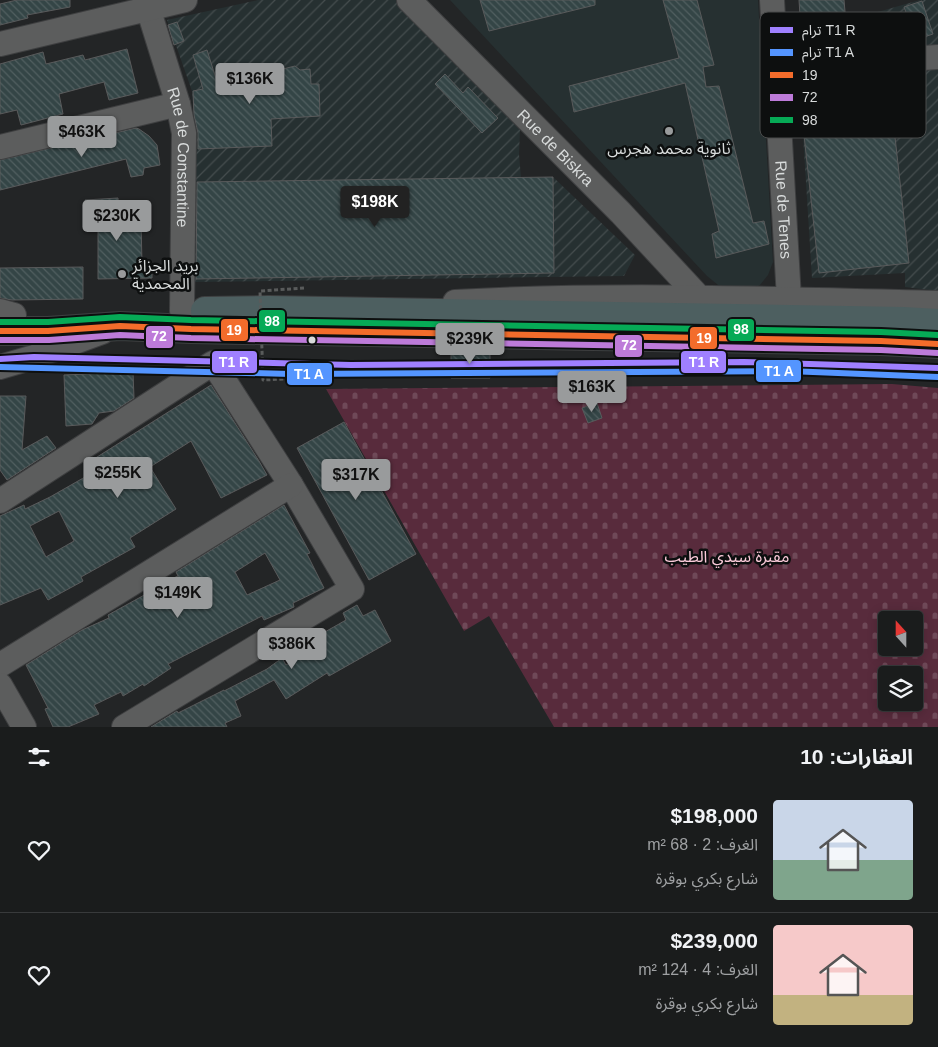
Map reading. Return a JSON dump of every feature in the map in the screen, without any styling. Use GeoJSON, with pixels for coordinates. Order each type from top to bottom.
{"type":"FeatureCollection","features":[{"type":"Feature","properties":{"kind":"highway"},"geometry":{"type":"LineString","coordinates":[[4,318],[182,311],[269,310],[938,323]]}},
{"type":"Feature","properties":{"kind":"highway"},"geometry":{"type":"LineString","coordinates":[[4,318],[48,331],[120,326],[200,329],[871,340],[938,344]]}},
{"type":"Feature","properties":{"kind":"street"},"geometry":{"type":"LineString","coordinates":[[0,44],[186,0]]}},
{"type":"Feature","properties":{"kind":"street","name":"Rue de Biskra"},"geometry":{"type":"LineString","coordinates":[[410,0],[620,213],[699,297]]}},
{"type":"Feature","properties":{"kind":"street","name":"Rue de Constantine"},"geometry":{"type":"LineString","coordinates":[[148,8],[178,104],[184,133],[182,311]]}},
{"type":"Feature","properties":{"kind":"street"},"geometry":{"type":"LineString","coordinates":[[0,147],[178,104]]}},
{"type":"Feature","properties":{"kind":"street","name":"Rue de Tenes"},"geometry":{"type":"LineString","coordinates":[[780,138],[789,299]]}},
{"type":"Feature","properties":{"kind":"street"},"geometry":{"type":"LineString","coordinates":[[269,310],[520,298],[699,297],[938,302]]}},
{"type":"Feature","properties":{"kind":"street"},"geometry":{"type":"LineString","coordinates":[[0,367],[34,357],[120,326]]}},
{"type":"Feature","properties":{"kind":"street"},"geometry":{"type":"LineString","coordinates":[[0,501],[213,364],[291,486],[352,589],[124,727]]}},
{"type":"Feature","properties":{"kind":"street"},"geometry":{"type":"LineString","coordinates":[[0,665],[291,486]]}},
{"type":"Feature","properties":{"kind":"street"},"geometry":{"type":"LineString","coordinates":[[0,685],[24,727]]}},
{"type":"Feature","properties":{"kind":"path"},"geometry":{"type":"LineString","coordinates":[[304,288],[260,291],[263,380],[305,378]]}},
{"type":"Feature","properties":{"kind":"shaded area"},"geometry":{"type":"Polygon","coordinates":[[[258,0],[396,0],[520,130],[521,178],[553,177],[635,255],[624,276],[194,282],[196,150],[192,91],[167,20],[258,0]]]}},
{"type":"Feature","properties":{"kind":"shaded area","name":"ثانوية محمد هجرس"},"geometry":{"type":"Polygon","coordinates":[[[450,0],[758,0],[760,138],[766,138],[773,262],[768,275],[760,285],[747,292],[723,289],[707,276],[450,0]]]}},
{"type":"Feature","properties":{"kind":"shaded area"},"geometry":{"type":"Polygon","coordinates":[[[920,0],[938,0],[938,291],[905,287],[905,273],[812,278],[803,138],[926,138],[926,12],[878,12],[920,0]]]}},
{"type":"Feature","properties":{"kind":"green space","name":"مقبرة سيدي الطيب"},"geometry":{"type":"Polygon","coordinates":[[[892,384],[938,388],[938,727],[554,727],[489,616],[464,631],[326,389],[892,384]]]}},
{"type":"Feature","properties":{"kind":"building"},"geometry":{"type":"Polygon","coordinates":[[[17,0],[70,0],[70,7],[27,15],[28,18],[0,25],[0,4],[17,0]]]}},
{"type":"Feature","properties":{"kind":"building"},"geometry":{"type":"Polygon","coordinates":[[[480,0],[595,0],[595,5],[489,31],[480,0]]]}},
{"type":"Feature","properties":{"kind":"building"},"geometry":{"type":"Polygon","coordinates":[[[663,0],[697,0],[714,65],[703,67],[706,87],[719,86],[753,223],[764,221],[769,244],[716,258],[712,234],[719,231],[685,83],[574,112],[569,86],[679,58],[663,0]]]}},
{"type":"Feature","properties":{"kind":"building"},"geometry":{"type":"Polygon","coordinates":[[[799,0],[844,0],[845,12],[800,12],[799,0]]]}},
{"type":"Feature","properties":{"kind":"building"},"geometry":{"type":"Polygon","coordinates":[[[922,1],[926,12],[906,12],[904,7],[922,1]]]}},
{"type":"Feature","properties":{"kind":"building"},"geometry":{"type":"Polygon","coordinates":[[[926,13],[933,34],[926,36],[926,13]]]}},
{"type":"Feature","properties":{"kind":"building"},"geometry":{"type":"Polygon","coordinates":[[[177,22],[184,41],[174,45],[168,25],[177,22]]]}},
{"type":"Feature","properties":{"kind":"building"},"geometry":{"type":"Polygon","coordinates":[[[127,49],[138,93],[109,100],[104,82],[59,94],[63,114],[21,125],[17,110],[0,114],[0,64],[43,52],[46,64],[83,55],[85,60],[127,49]]]}},
{"type":"Feature","properties":{"kind":"building"},"geometry":{"type":"Polygon","coordinates":[[[207,50],[218,85],[295,66],[300,70],[310,69],[311,84],[319,84],[320,116],[271,119],[272,146],[198,149],[193,91],[203,89],[193,55],[207,50]]]}},
{"type":"Feature","properties":{"kind":"building"},"geometry":{"type":"Polygon","coordinates":[[[445,74],[463,93],[468,87],[498,118],[482,133],[435,84],[445,74]]]}},
{"type":"Feature","properties":{"kind":"building"},"geometry":{"type":"Polygon","coordinates":[[[136,128],[149,136],[157,145],[160,165],[144,168],[143,175],[131,177],[126,159],[0,190],[0,160],[136,128]]]}},
{"type":"Feature","properties":{"kind":"building"},"geometry":{"type":"Polygon","coordinates":[[[804,138],[895,138],[909,263],[819,273],[804,138]]]}},
{"type":"Feature","properties":{"kind":"building"},"geometry":{"type":"Polygon","coordinates":[[[553,177],[554,273],[196,279],[197,182],[553,177]]]}},
{"type":"Feature","properties":{"kind":"building"},"geometry":{"type":"Polygon","coordinates":[[[118,198],[119,220],[141,220],[142,264],[152,264],[152,278],[98,279],[98,219],[86,220],[85,200],[118,198]]]}},
{"type":"Feature","properties":{"kind":"building"},"geometry":{"type":"Polygon","coordinates":[[[83,267],[83,299],[12,300],[0,298],[0,268],[83,267]]]}},
{"type":"Feature","properties":{"kind":"building"},"geometry":{"type":"Polygon","coordinates":[[[451,352],[490,353],[490,378],[451,378],[451,352]]]}},
{"type":"Feature","properties":{"kind":"building"},"geometry":{"type":"Polygon","coordinates":[[[133,372],[134,398],[114,411],[99,413],[92,424],[66,426],[64,375],[133,372]]]}},
{"type":"Feature","properties":{"kind":"building"},"geometry":{"type":"Polygon","coordinates":[[[211,385],[267,475],[221,498],[191,441],[150,467],[176,509],[130,538],[135,547],[81,577],[83,581],[48,600],[41,588],[0,605],[0,516],[24,505],[25,509],[92,473],[86,464],[211,385]],[[59,511],[30,526],[46,557],[74,541],[59,511]]]}},
{"type":"Feature","properties":{"kind":"building"},"geometry":{"type":"Polygon","coordinates":[[[0,396],[26,396],[22,450],[47,436],[56,448],[7,480],[0,470],[0,396]]]}},
{"type":"Feature","properties":{"kind":"building"},"geometry":{"type":"Polygon","coordinates":[[[597,403],[602,418],[588,423],[582,408],[597,403]]]}},
{"type":"Feature","properties":{"kind":"building"},"geometry":{"type":"Polygon","coordinates":[[[344,422],[416,554],[369,580],[297,448],[344,422]]]}},
{"type":"Feature","properties":{"kind":"building"},"geometry":{"type":"Polygon","coordinates":[[[284,505],[310,553],[307,554],[324,588],[293,603],[294,607],[264,620],[262,616],[168,664],[171,668],[144,686],[143,684],[123,696],[121,692],[94,705],[99,714],[68,727],[53,727],[45,709],[48,708],[26,665],[82,630],[109,618],[108,615],[148,593],[146,591],[149,589],[178,576],[176,572],[284,505]],[[265,553],[235,572],[247,595],[280,580],[265,553]]]}},
{"type":"Feature","properties":{"kind":"building"},"geometry":{"type":"Polygon","coordinates":[[[357,605],[363,616],[375,610],[391,641],[329,676],[327,673],[286,699],[274,680],[235,701],[241,716],[225,723],[227,727],[151,727],[177,711],[178,713],[267,669],[282,658],[286,665],[313,648],[309,641],[346,620],[343,613],[357,605]]]}},
{"type":"Feature","properties":{"kind":"transit line","name":"98"},"geometry":{"type":"LineString","coordinates":[[0,322],[48,322],[120,317],[191,320],[881,332],[938,335]]}},
{"type":"Feature","properties":{"kind":"transit line","name":"19"},"geometry":{"type":"LineString","coordinates":[[0,331],[48,331],[120,326],[191,329],[881,341],[938,344]]}},
{"type":"Feature","properties":{"kind":"transit line","name":"72"},"geometry":{"type":"LineString","coordinates":[[0,340],[49,340],[120,335],[191,338],[881,350],[938,353]]}},
{"type":"Feature","properties":{"kind":"transit line"},"geometry":{"type":"LineString","coordinates":[[0,359],[34,357],[351,365],[744,362],[938,368]]}},
{"type":"Feature","properties":{"kind":"transit line"},"geometry":{"type":"LineString","coordinates":[[0,367],[291,374],[788,371],[938,377]]}},
{"type":"Feature","properties":{"kind":"place","name":"ثانوية محمد هجرس"},"geometry":{"type":"Point","coordinates":[669,131]}},
{"type":"Feature","properties":{"kind":"place","name":"بريد الجزائر المحمدية"},"geometry":{"type":"Point","coordinates":[122,274]}}]}
